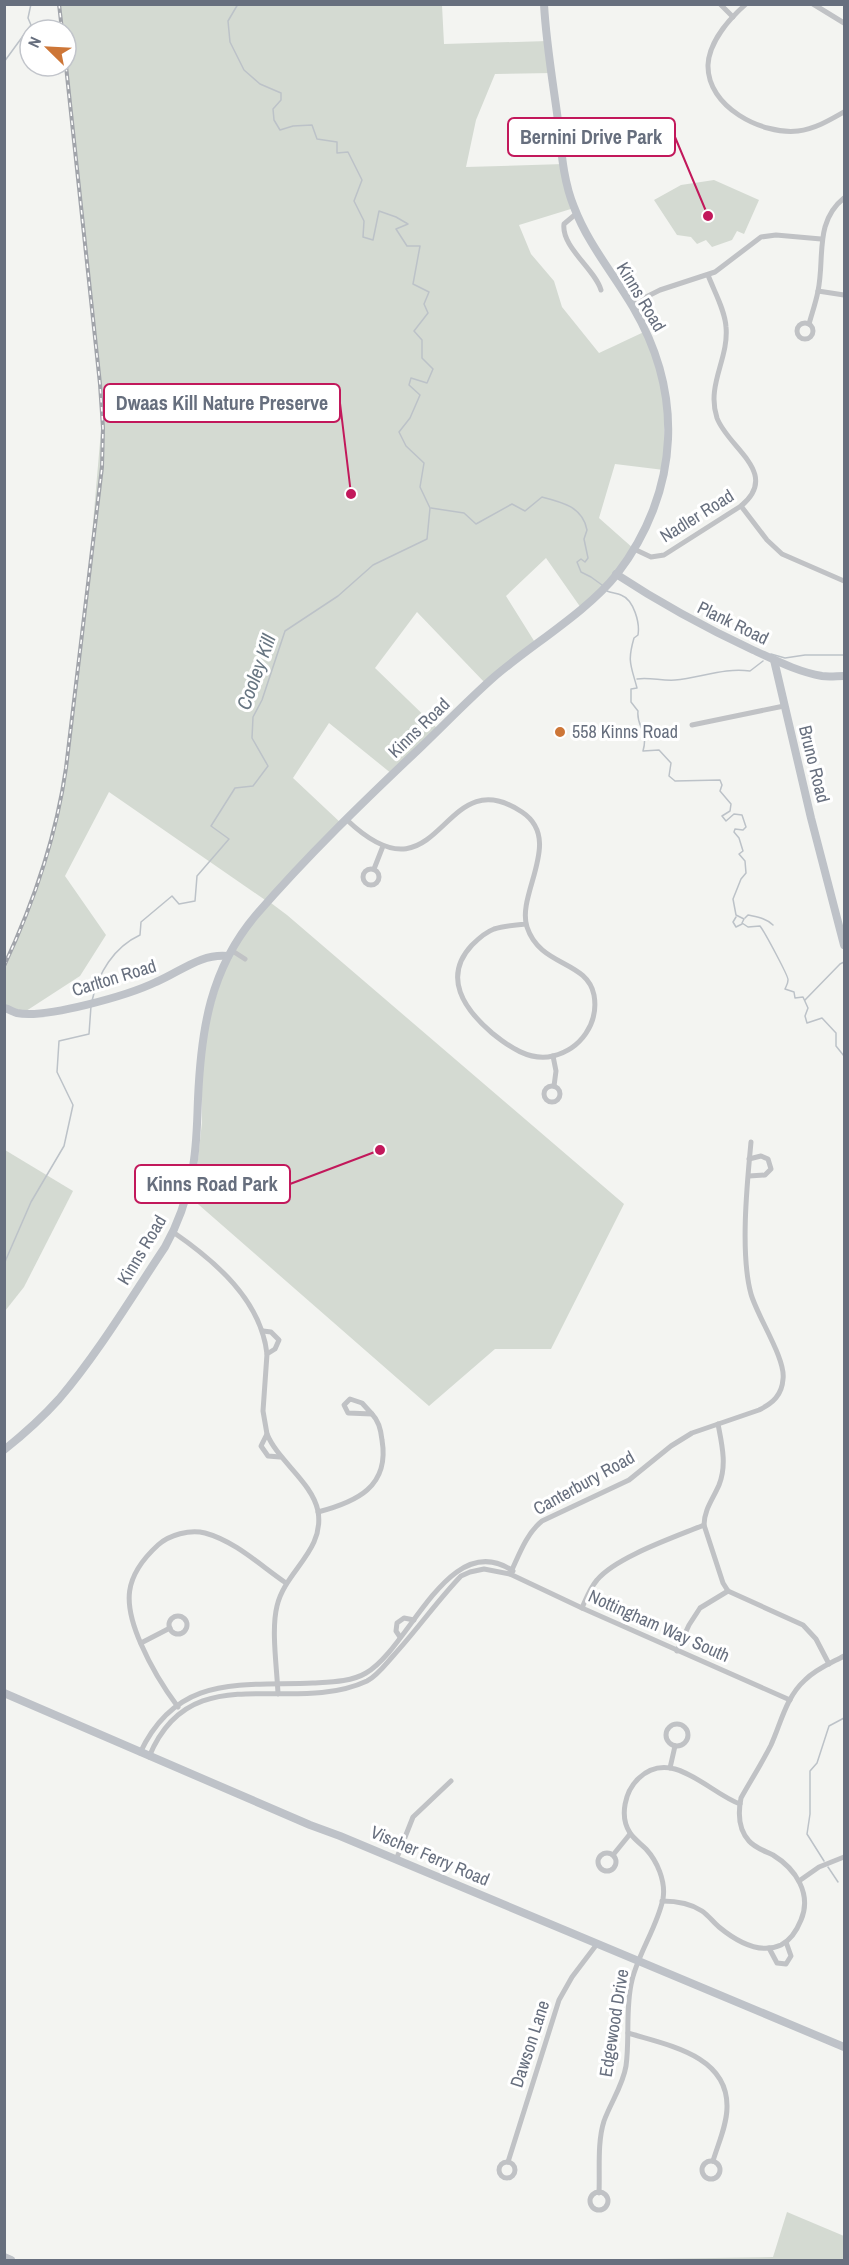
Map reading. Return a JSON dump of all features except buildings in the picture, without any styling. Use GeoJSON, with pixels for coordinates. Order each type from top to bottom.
{"type":"FeatureCollection","features":[{"type":"Feature","properties":{"kind":"main road","name":"Vischer Ferry Road"},"geometry":{"type":"LineString","coordinates":[[4,1693],[145,1755],[844,2047]]}},
{"type":"Feature","properties":{"kind":"street","name":"Kinns Road"},"geometry":{"type":"LineString","coordinates":[[4,1450],[60,1398],[165,1247],[173,1232],[188,1191],[195,1157],[204,1026],[216,983],[230,953],[256,915],[347,820],[486,684],[604,588],[634,549],[644,531],[660,489],[668,437],[664,383],[652,343],[632,304],[597,253],[577,213],[567,186],[544,4]]}},
{"type":"Feature","properties":{"kind":"street"},"geometry":{"type":"LineString","coordinates":[[720,4],[733,17]]}},
{"type":"Feature","properties":{"kind":"street"},"geometry":{"type":"LineString","coordinates":[[746,4],[719,34],[711,48],[708,63],[713,88],[734,112],[763,127],[785,132],[811,128],[844,112]]}},
{"type":"Feature","properties":{"kind":"street"},"geometry":{"type":"LineString","coordinates":[[813,4],[844,23]]}},
{"type":"Feature","properties":{"kind":"street"},"geometry":{"type":"LineString","coordinates":[[809,324],[818,291],[821,239],[830,213],[844,198]]}},
{"type":"Feature","properties":{"kind":"street"},"geometry":{"type":"LineString","coordinates":[[577,213],[564,224],[565,235],[582,262],[598,281],[601,290]]}},
{"type":"Feature","properties":{"kind":"street"},"geometry":{"type":"LineString","coordinates":[[632,304],[660,290],[708,275],[721,268],[761,237],[776,235],[821,239]]}},
{"type":"Feature","properties":{"kind":"street","name":"Nadler Road"},"geometry":{"type":"LineString","coordinates":[[634,549],[651,557],[664,555],[741,506],[749,500],[755,489],[755,475],[748,460],[718,420],[714,406],[714,386],[727,328],[708,275]]}},
{"type":"Feature","properties":{"kind":"street"},"geometry":{"type":"LineString","coordinates":[[818,291],[844,295]]}},
{"type":"Feature","properties":{"kind":"street"},"geometry":{"type":"LineString","coordinates":[[741,506],[767,540],[782,554],[844,581]]}},
{"type":"Feature","properties":{"kind":"street","name":"Plank Road"},"geometry":{"type":"LineString","coordinates":[[616,574],[682,614],[774,660],[808,673],[844,676]]}},
{"type":"Feature","properties":{"kind":"street","name":"Bruno Road"},"geometry":{"type":"LineString","coordinates":[[774,660],[844,945]]}},
{"type":"Feature","properties":{"kind":"street"},"geometry":{"type":"LineString","coordinates":[[692,725],[784,706]]}},
{"type":"Feature","properties":{"kind":"street"},"geometry":{"type":"LineString","coordinates":[[347,820],[360,832],[383,846],[398,850],[419,845],[428,840],[457,812],[481,800],[498,800],[527,815],[538,834],[540,846],[528,901],[526,924],[531,939],[539,949],[585,977],[593,989],[596,1005],[588,1031],[583,1038],[569,1050],[546,1058],[519,1052],[500,1040],[467,1008],[458,980],[460,962],[468,949],[480,937],[493,930],[526,924]]}},
{"type":"Feature","properties":{"kind":"street"},"geometry":{"type":"LineString","coordinates":[[374,869],[383,846]]}},
{"type":"Feature","properties":{"kind":"street"},"geometry":{"type":"LineString","coordinates":[[230,953],[245,959]]}},
{"type":"Feature","properties":{"kind":"street","name":"Carlton Road"},"geometry":{"type":"LineString","coordinates":[[4,1008],[18,1013],[28,1013],[91,1003],[153,984],[210,956],[230,953]]}},
{"type":"Feature","properties":{"kind":"street"},"geometry":{"type":"LineString","coordinates":[[553,1056],[556,1071],[554,1086]]}},
{"type":"Feature","properties":{"kind":"street","name":"Canterbury Road"},"geometry":{"type":"LineString","coordinates":[[511,1572],[526,1540],[542,1521],[629,1480],[678,1440],[769,1405],[781,1390],[783,1372],[751,1294],[745,1245],[751,1142]]}},
{"type":"Feature","properties":{"kind":"street"},"geometry":{"type":"LineString","coordinates":[[749,1159],[762,1156],[768,1158],[771,1169],[765,1175],[749,1176]]}},
{"type":"Feature","properties":{"kind":"street"},"geometry":{"type":"LineString","coordinates":[[173,1232],[196,1248],[225,1274],[243,1296],[263,1331],[267,1354],[263,1411],[267,1434],[280,1457],[313,1499],[318,1512],[316,1540],[301,1565],[286,1583],[276,1607],[278,1694]]}},
{"type":"Feature","properties":{"kind":"street"},"geometry":{"type":"LineString","coordinates":[[263,1331],[272,1332],[279,1340],[276,1348],[267,1354]]}},
{"type":"Feature","properties":{"kind":"street"},"geometry":{"type":"LineString","coordinates":[[318,1512],[355,1500],[368,1490],[377,1476],[384,1458],[379,1423],[372,1414],[365,1406],[354,1400],[350,1399],[344,1405],[346,1412],[352,1415],[372,1414]]}},
{"type":"Feature","properties":{"kind":"street"},"geometry":{"type":"LineString","coordinates":[[718,1424],[724,1458],[723,1469],[704,1516],[704,1525],[719,1575],[728,1591],[803,1625],[816,1638],[829,1664]]}},
{"type":"Feature","properties":{"kind":"street"},"geometry":{"type":"LineString","coordinates":[[267,1434],[261,1446],[263,1452],[268,1456],[280,1457]]}},
{"type":"Feature","properties":{"kind":"street"},"geometry":{"type":"LineString","coordinates":[[582,1608],[597,1579],[607,1570],[623,1560],[704,1525]]}},
{"type":"Feature","properties":{"kind":"street"},"geometry":{"type":"LineString","coordinates":[[179,1708],[153,1671],[131,1620],[129,1610],[131,1583],[145,1557],[160,1543],[178,1535],[198,1531],[231,1544],[286,1583]]}},
{"type":"Feature","properties":{"kind":"street","name":"Nottingham Way South"},"geometry":{"type":"LineString","coordinates":[[145,1755],[188,1698],[204,1691],[223,1687],[336,1682],[366,1673],[381,1660],[449,1577],[464,1567],[487,1561],[498,1563],[517,1577],[582,1608],[790,1700]]}},
{"type":"Feature","properties":{"kind":"street","name":"Nottingham Way South"},"geometry":{"type":"LineString","coordinates":[[145,1755],[157,1723],[179,1708],[208,1698],[339,1689],[367,1681],[386,1665],[461,1576],[484,1569],[511,1572]]}},
{"type":"Feature","properties":{"kind":"street"},"geometry":{"type":"LineString","coordinates":[[677,1651],[688,1625],[700,1608],[728,1591]]}},
{"type":"Feature","properties":{"kind":"street","name":"Nottingham Way South"},"geometry":{"type":"LineString","coordinates":[[400,1637],[396,1631],[397,1623],[404,1618],[414,1620]]}},
{"type":"Feature","properties":{"kind":"street"},"geometry":{"type":"LineString","coordinates":[[141,1643],[170,1628]]}},
{"type":"Feature","properties":{"kind":"street"},"geometry":{"type":"LineString","coordinates":[[740,1804],[721,1796],[689,1774],[670,1768],[649,1772],[633,1785],[624,1807],[624,1818],[630,1834],[652,1856],[657,1865],[663,1886],[663,1901],[692,1906],[707,1915],[717,1926],[735,1939],[757,1948],[769,1948],[786,1942],[795,1931],[804,1910],[805,1897],[799,1881],[783,1863],[748,1841],[740,1826],[741,1798],[770,1747],[790,1700],[806,1679],[844,1656]]}},
{"type":"Feature","properties":{"kind":"street"},"geometry":{"type":"LineString","coordinates":[[677,1724],[684,1728],[687,1737],[683,1744],[675,1746],[667,1741],[666,1733],[670,1726],[677,1724]]}},
{"type":"Feature","properties":{"kind":"street"},"geometry":{"type":"LineString","coordinates":[[670,1768],[675,1746]]}},
{"type":"Feature","properties":{"kind":"street"},"geometry":{"type":"LineString","coordinates":[[396,1860],[413,1817],[451,1781]]}},
{"type":"Feature","properties":{"kind":"street"},"geometry":{"type":"LineString","coordinates":[[613,1855],[630,1834]]}},
{"type":"Feature","properties":{"kind":"street"},"geometry":{"type":"LineString","coordinates":[[799,1881],[825,1864],[844,1857]]}},
{"type":"Feature","properties":{"kind":"street","name":"Edgewood Drive"},"geometry":{"type":"LineString","coordinates":[[599,2193],[601,2131],[625,2073],[632,1981],[663,1901]]}},
{"type":"Feature","properties":{"kind":"street"},"geometry":{"type":"LineString","coordinates":[[769,1948],[777,1963],[786,1964],[791,1956],[786,1942]]}},
{"type":"Feature","properties":{"kind":"street","name":"Dawson Lane"},"geometry":{"type":"LineString","coordinates":[[508,2162],[559,2000],[567,1984],[597,1944]]}},
{"type":"Feature","properties":{"kind":"street"},"geometry":{"type":"LineString","coordinates":[[628,2033],[692,2053],[713,2071],[726,2096],[727,2108],[713,2161]]}},
{"type":"Feature","properties":{"kind":"street"},"geometry":{"type":"LineString","coordinates":[[4,2257],[11,2260]]}},
{"type":"Feature","properties":{"kind":"shaded area"},"geometry":{"type":"Polygon","coordinates":[[[59,5],[442,5],[444,44],[548,41],[552,73],[495,74],[476,120],[466,167],[564,164],[574,208],[519,225],[531,254],[554,281],[562,307],[599,353],[646,331],[664,383],[664,470],[615,464],[599,518],[634,549],[610,581],[581,608],[546,558],[506,596],[536,644],[486,684],[417,612],[375,668],[439,730],[392,774],[329,723],[293,778],[342,824],[268,902],[109,792],[65,876],[106,935],[80,976],[23,1013],[5,1008],[5,967],[20,933],[50,846],[61,796],[87,593],[102,419],[94,322],[67,78],[78,78],[78,18],[61,18],[59,5]]]}},
{"type":"Feature","properties":{"kind":"shaded area"},"geometry":{"type":"Polygon","coordinates":[[[714,180],[759,200],[744,234],[737,231],[732,240],[712,247],[706,240],[697,244],[691,237],[677,235],[654,200],[681,185],[714,180]]]}},
{"type":"Feature","properties":{"kind":"shaded area"},"geometry":{"type":"Polygon","coordinates":[[[271,903],[624,1204],[551,1349],[495,1349],[429,1406],[191,1198],[196,1178],[202,1122],[202,1072],[207,1026],[224,970],[246,931],[271,903]]]}},
{"type":"Feature","properties":{"kind":"shaded area"},"geometry":{"type":"Polygon","coordinates":[[[5,1150],[73,1191],[24,1287],[5,1311],[5,1150]]]}},
{"type":"Feature","properties":{"kind":"shaded area"},"geometry":{"type":"Polygon","coordinates":[[[787,2212],[844,2236],[844,2260],[583,2260],[773,2257],[787,2212]]]}},
{"type":"Feature","properties":{"kind":"waterway"},"geometry":{"type":"LineString","coordinates":[[4,62],[31,25],[28,18],[31,4]]}},
{"type":"Feature","properties":{"kind":"waterway"},"geometry":{"type":"LineString","coordinates":[[92,1001],[98,981],[108,962],[122,946],[140,935],[141,922],[172,896],[179,904],[195,901],[197,876],[229,839],[211,826],[235,788],[253,786],[268,766],[252,738],[253,717],[262,700],[285,631],[338,596],[373,565],[427,539],[430,508],[420,487],[424,463],[406,446],[399,432],[410,418],[420,395],[409,385],[411,378],[427,383],[433,369],[422,358],[422,340],[414,331],[428,313],[424,304],[429,292],[413,284],[420,246],[407,246],[396,229],[408,224],[379,211],[373,240],[363,237],[364,221],[354,201],[362,180],[348,152],[337,153],[337,142],[317,139],[312,125],[293,126],[280,130],[274,120],[273,109],[281,100],[281,93],[260,84],[244,70],[230,42],[228,21],[238,4]]}},
{"type":"Feature","properties":{"kind":"waterway"},"geometry":{"type":"LineString","coordinates":[[431,508],[464,513],[476,524],[512,504],[525,511],[542,497],[564,504],[576,511],[585,522],[587,530],[584,539],[588,558],[585,562],[581,559],[577,562],[581,572],[602,585]]}},
{"type":"Feature","properties":{"kind":"waterway"},"geometry":{"type":"LineString","coordinates":[[607,591],[626,598],[637,618],[638,635],[634,638],[630,658],[637,688],[631,689],[631,702],[638,711],[644,733],[643,751],[659,750],[671,763],[669,776],[675,781],[720,780],[722,785],[720,791],[731,804],[730,811],[722,816],[726,821],[734,814],[742,815],[746,827],[743,830],[735,829],[734,832],[739,838],[743,851],[739,854],[745,861],[746,873],[733,899],[736,915],[744,919],[742,923],[748,927],[760,926],[787,977],[785,989],[794,992],[795,998],[803,997],[808,1008],[805,1016],[807,1023],[822,1018],[836,1033],[836,1046],[844,1056]]}},
{"type":"Feature","properties":{"kind":"waterway"},"geometry":{"type":"LineString","coordinates":[[771,654],[785,658],[805,655],[844,655]]}},
{"type":"Feature","properties":{"kind":"waterway"},"geometry":{"type":"LineString","coordinates":[[637,679],[675,680],[722,672],[750,671],[763,661]]}},
{"type":"Feature","properties":{"kind":"waterway"},"geometry":{"type":"LineString","coordinates":[[745,918],[748,915],[758,917],[773,925]]}},
{"type":"Feature","properties":{"kind":"waterway"},"geometry":{"type":"LineString","coordinates":[[736,917],[733,922],[736,927],[742,924]]}},
{"type":"Feature","properties":{"kind":"waterway"},"geometry":{"type":"LineString","coordinates":[[805,1000],[844,962]]}},
{"type":"Feature","properties":{"kind":"waterway","name":"Cooley Kill"},"geometry":{"type":"LineString","coordinates":[[4,1264],[31,1202],[64,1146],[73,1105],[57,1072],[59,1041],[89,1034],[91,1006]]}},
{"type":"Feature","properties":{"kind":"waterway"},"geometry":{"type":"LineString","coordinates":[[824,1861],[807,1834],[810,1814],[810,1771],[817,1763],[829,1726],[844,1718]]}},
{"type":"Feature","properties":{"kind":"waterway"},"geometry":{"type":"LineString","coordinates":[[828,1867],[838,1882]]}},
{"type":"Feature","properties":{"kind":"railway"},"geometry":{"type":"LineString","coordinates":[[59,4],[61,18]]}},
{"type":"Feature","properties":{"kind":"railway"},"geometry":{"type":"LineString","coordinates":[[4,966],[34,894],[50,845],[62,794],[102,467],[103,428],[100,384],[67,78]]}},
{"type":"Feature","properties":{"kind":"place","name":"Bernini Drive Park"},"geometry":{"type":"Point","coordinates":[708,216]}},
{"type":"Feature","properties":{"kind":"place","name":"Dwaas Kill Nature Preserve"},"geometry":{"type":"Point","coordinates":[351,494]}},
{"type":"Feature","properties":{"kind":"place","name":"558 Kinns Road"},"geometry":{"type":"Point","coordinates":[560,732]}},
{"type":"Feature","properties":{"kind":"place","name":"Kinns Road Park"},"geometry":{"type":"Point","coordinates":[380,1150]}}]}
